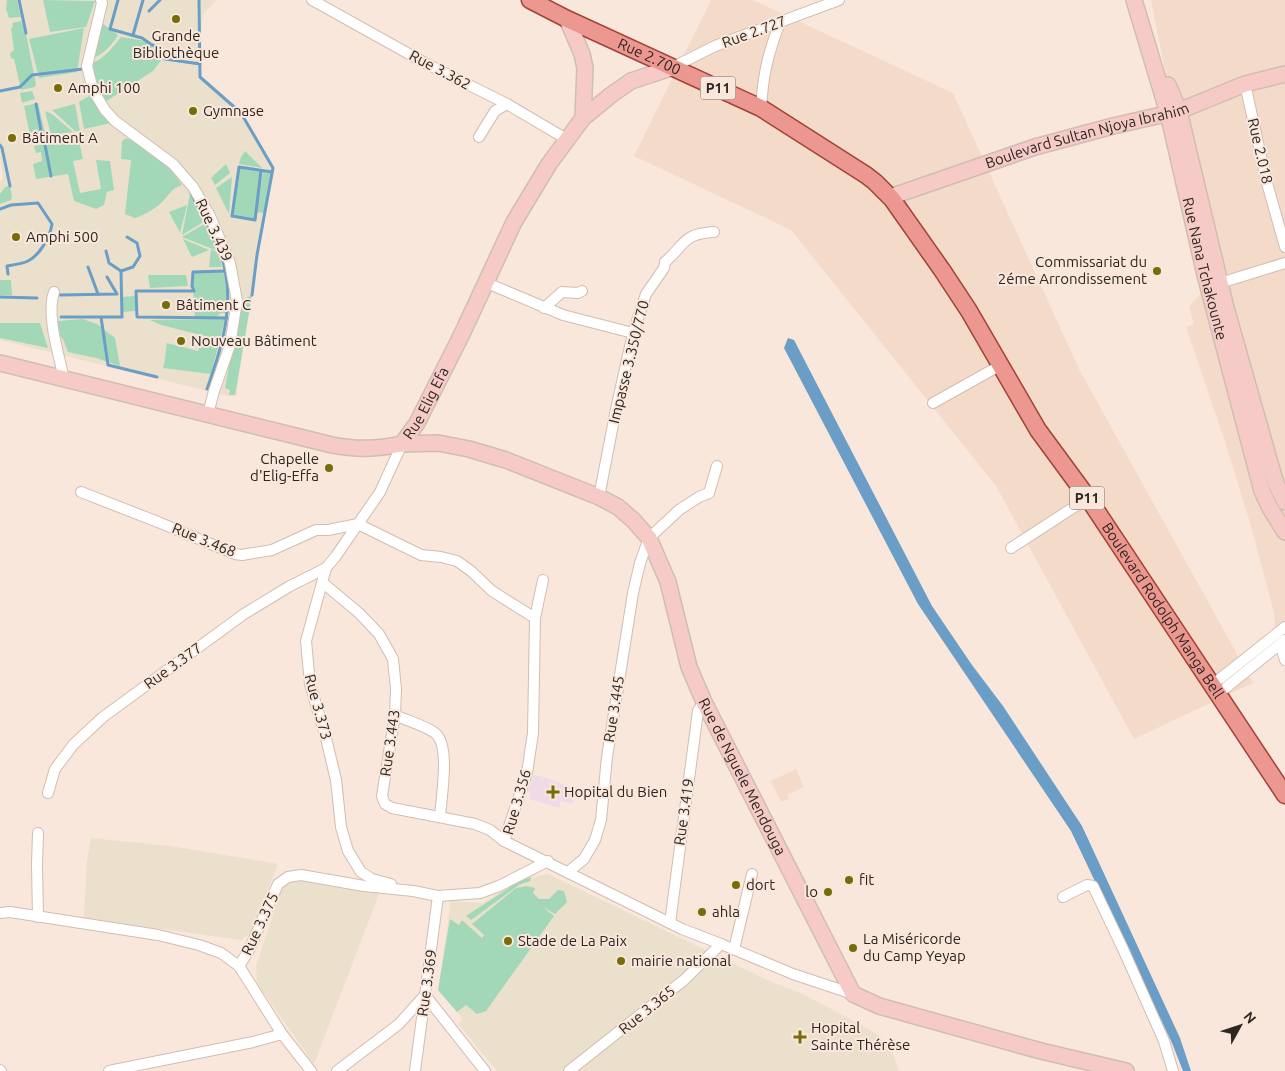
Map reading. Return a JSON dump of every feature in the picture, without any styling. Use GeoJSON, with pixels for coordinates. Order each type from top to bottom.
{"type":"FeatureCollection","features":[{"type":"Feature","properties":{"kind":"main road","name":"Rue 2.700"},"geometry":{"type":"LineString","coordinates":[[530,0],[638,50],[671,68],[761,108],[866,175],[876,182],[892,199]]}},
{"type":"Feature","properties":{"kind":"main road","name":"Rue Nana Tchakounte"},"geometry":{"type":"LineString","coordinates":[[1140,2],[1173,112],[1220,283],[1220,310],[1281,480],[1285,502]]}},
{"type":"Feature","properties":{"kind":"main road"},"geometry":{"type":"LineString","coordinates":[[568,19],[582,54],[585,68],[583,118]]}},
{"type":"Feature","properties":{"kind":"main road","name":"Rue Elig Efa"},"geometry":{"type":"LineString","coordinates":[[0,363],[332,445],[356,449],[383,448],[402,444],[417,423],[430,399],[487,283],[514,222],[549,164],[583,118],[611,95],[631,82],[671,68]]}},
{"type":"Feature","properties":{"kind":"main road","name":"Boulevard Sultan Njoya Ibrahim"},"geometry":{"type":"LineString","coordinates":[[892,199],[896,195],[1035,147],[1173,112],[1245,84],[1285,74]]}},
{"type":"Feature","properties":{"kind":"main road","name":"Rue Nana Tchakounte"},"geometry":{"type":"LineString","coordinates":[[1173,112],[1262,491],[1285,532]]}},
{"type":"Feature","properties":{"kind":"main road","name":"Boulevard Rodolph Manga Bell"},"geometry":{"type":"LineString","coordinates":[[892,199],[969,311],[1038,430],[1088,498],[1172,628],[1285,795]]}},
{"type":"Feature","properties":{"kind":"main road","name":"Rue de Nguele Mendouga"},"geometry":{"type":"LineString","coordinates":[[402,444],[438,443],[469,449],[506,460],[599,497],[618,507],[649,538],[668,582],[689,667],[704,702],[853,994]]}},
{"type":"Feature","properties":{"kind":"main road"},"geometry":{"type":"LineString","coordinates":[[853,994],[879,1006],[1041,1051],[1126,1071]]}},
{"type":"Feature","properties":{"kind":"street","name":"Rue 3.439"},"geometry":{"type":"LineString","coordinates":[[101,0],[102,3],[87,66],[93,90],[105,110],[115,121],[173,164],[193,187],[210,216],[230,263],[237,301],[230,345],[208,414]]}},
{"type":"Feature","properties":{"kind":"street","name":"Rue 3.362"},"geometry":{"type":"LineString","coordinates":[[312,0],[427,64],[507,104],[568,140]]}},
{"type":"Feature","properties":{"kind":"street","name":"Rue 2.727"},"geometry":{"type":"LineString","coordinates":[[671,68],[715,46],[839,0]]}},
{"type":"Feature","properties":{"kind":"street"},"geometry":{"type":"LineString","coordinates":[[761,108],[763,81],[769,51],[780,22]]}},
{"type":"Feature","properties":{"kind":"street","name":"Rue 2.018"},"geometry":{"type":"LineString","coordinates":[[1245,84],[1267,183],[1285,247]]}},
{"type":"Feature","properties":{"kind":"street"},"geometry":{"type":"LineString","coordinates":[[479,137],[495,111],[507,104]]}},
{"type":"Feature","properties":{"kind":"street","name":"Impasse 3.350/770"},"geometry":{"type":"LineString","coordinates":[[599,497],[633,333],[646,294],[664,268],[665,262],[686,239],[700,233],[714,232]]}},
{"type":"Feature","properties":{"kind":"street"},"geometry":{"type":"LineString","coordinates":[[1220,283],[1285,263]]}},
{"type":"Feature","properties":{"kind":"street"},"geometry":{"type":"LineString","coordinates":[[487,283],[571,318],[633,333]]}},
{"type":"Feature","properties":{"kind":"street"},"geometry":{"type":"LineString","coordinates":[[544,308],[562,292],[582,291]]}},
{"type":"Feature","properties":{"kind":"street"},"geometry":{"type":"LineString","coordinates":[[54,292],[52,297],[53,326],[64,379]]}},
{"type":"Feature","properties":{"kind":"street"},"geometry":{"type":"LineString","coordinates":[[933,403],[1001,365]]}},
{"type":"Feature","properties":{"kind":"street","name":"Rue 3.373"},"geometry":{"type":"LineString","coordinates":[[402,444],[380,492],[326,568],[306,642],[310,684],[336,780],[341,827],[346,845],[353,861],[361,872],[372,879],[413,891]]}},
{"type":"Feature","properties":{"kind":"street"},"geometry":{"type":"LineString","coordinates":[[649,538],[679,510],[699,497],[709,494],[717,466]]}},
{"type":"Feature","properties":{"kind":"street"},"geometry":{"type":"LineString","coordinates":[[1262,491],[1281,480]]}},
{"type":"Feature","properties":{"kind":"street","name":"Rue 3.468"},"geometry":{"type":"LineString","coordinates":[[81,492],[167,525],[235,554],[242,555],[272,550],[316,530],[328,530],[358,524]]}},
{"type":"Feature","properties":{"kind":"street"},"geometry":{"type":"LineString","coordinates":[[1011,548],[1088,498]]}},
{"type":"Feature","properties":{"kind":"street"},"geometry":{"type":"LineString","coordinates":[[358,524],[421,555],[457,561],[498,596],[535,618]]}},
{"type":"Feature","properties":{"kind":"street","name":"Rue 3.445"},"geometry":{"type":"LineString","coordinates":[[568,872],[584,859],[595,840],[601,820],[607,757],[633,593],[649,538]]}},
{"type":"Feature","properties":{"kind":"street","name":"Rue 3.377"},"geometry":{"type":"LineString","coordinates":[[48,793],[55,769],[73,745],[103,717],[244,614],[290,586],[326,568]]}},
{"type":"Feature","properties":{"kind":"street","name":"Rue 3.356"},"geometry":{"type":"LineString","coordinates":[[543,580],[535,618],[533,733],[527,773],[504,841],[548,861],[670,923],[793,974],[853,994]]}},
{"type":"Feature","properties":{"kind":"street","name":"Rue 3.443"},"geometry":{"type":"LineString","coordinates":[[323,583],[359,613],[379,634],[393,659],[396,689],[395,716],[382,796],[385,804],[392,808],[475,824],[490,830],[504,841]]}},
{"type":"Feature","properties":{"kind":"street"},"geometry":{"type":"LineString","coordinates":[[1215,689],[1285,627]]}},
{"type":"Feature","properties":{"kind":"street"},"geometry":{"type":"LineString","coordinates":[[1215,689],[1282,642],[1285,660]]}},
{"type":"Feature","properties":{"kind":"street","name":"Rue 3.419"},"geometry":{"type":"LineString","coordinates":[[670,923],[698,711],[704,702]]}},
{"type":"Feature","properties":{"kind":"street"},"geometry":{"type":"LineString","coordinates":[[395,716],[435,733],[441,740],[444,753],[440,817]]}},
{"type":"Feature","properties":{"kind":"street"},"geometry":{"type":"LineString","coordinates":[[38,833],[38,917]]}},
{"type":"Feature","properties":{"kind":"street","name":"Rue 3.375"},"geometry":{"type":"LineString","coordinates":[[0,913],[10,912],[158,935],[221,953],[239,966],[249,950],[278,884],[288,877],[301,875],[438,896],[480,893],[499,886],[548,861]]}},
{"type":"Feature","properties":{"kind":"street"},"geometry":{"type":"LineString","coordinates":[[734,949],[752,874]]}},
{"type":"Feature","properties":{"kind":"street"},"geometry":{"type":"LineString","coordinates":[[1063,897],[1087,885],[1093,886],[1156,1024],[1173,1071]]}},
{"type":"Feature","properties":{"kind":"street","name":"Rue 3.369"},"geometry":{"type":"LineString","coordinates":[[415,1071],[438,896]]}},
{"type":"Feature","properties":{"kind":"street","name":"Rue 3.365"},"geometry":{"type":"LineString","coordinates":[[569,1071],[684,980],[721,944]]}},
{"type":"Feature","properties":{"kind":"street"},"geometry":{"type":"LineString","coordinates":[[239,966],[282,1034],[311,1071]]}},
{"type":"Feature","properties":{"kind":"street"},"geometry":{"type":"LineString","coordinates":[[337,1071],[399,1024],[425,996],[485,1071]]}},
{"type":"Feature","properties":{"kind":"street"},"geometry":{"type":"LineString","coordinates":[[109,1071],[253,1042],[282,1034]]}},
{"type":"Feature","properties":{"kind":"shaded area"},"geometry":{"type":"Polygon","coordinates":[[[0,0],[217,0],[203,14],[200,39],[201,76],[241,113],[273,168],[263,231],[257,253],[236,396],[228,396],[0,340],[0,182],[3,178],[0,158],[0,0]]]}},
{"type":"Feature","properties":{"kind":"shaded area"},"geometry":{"type":"Polygon","coordinates":[[[711,0],[753,0],[953,93],[1079,369],[1253,683],[1134,739],[996,486],[791,230],[634,156],[711,0]]]}},
{"type":"Feature","properties":{"kind":"shaded area"},"geometry":{"type":"Polygon","coordinates":[[[1151,0],[1285,0],[1285,664],[1276,640],[1274,613],[1251,526],[1186,327],[1194,324],[1189,307],[1206,288],[1151,0]]]}},
{"type":"Feature","properties":{"kind":"shaded area"},"geometry":{"type":"Polygon","coordinates":[[[796,769],[804,787],[787,795],[789,799],[781,802],[771,781],[796,769]]]}},
{"type":"Feature","properties":{"kind":"shaded area","name":"Hopital du Bien"},"geometry":{"type":"Polygon","coordinates":[[[534,775],[542,777],[541,783],[544,777],[576,789],[572,804],[561,801],[559,808],[529,799],[531,793],[528,791],[534,775]]]}},
{"type":"Feature","properties":{"kind":"shaded area"},"geometry":{"type":"Polygon","coordinates":[[[91,838],[171,846],[278,864],[251,933],[241,940],[84,918],[87,861],[91,838]]]}},
{"type":"Feature","properties":{"kind":"shaded area"},"geometry":{"type":"Polygon","coordinates":[[[548,874],[774,983],[805,995],[865,1027],[880,1036],[893,1054],[899,1071],[497,1071],[458,1024],[463,1019],[438,990],[451,901],[483,903],[520,880],[548,874]]]}},
{"type":"Feature","properties":{"kind":"shaded area"},"geometry":{"type":"Polygon","coordinates":[[[299,880],[379,894],[314,1064],[257,982],[256,966],[281,891],[289,882],[299,880]]]}},
{"type":"Feature","properties":{"kind":"green space"},"geometry":{"type":"Polygon","coordinates":[[[7,0],[17,0],[21,17],[9,18],[6,9],[7,0]]]}},
{"type":"Feature","properties":{"kind":"green space"},"geometry":{"type":"Polygon","coordinates":[[[43,0],[95,1],[86,27],[50,32],[43,0]]]}},
{"type":"Feature","properties":{"kind":"green space"},"geometry":{"type":"Polygon","coordinates":[[[21,21],[26,34],[36,84],[35,87],[21,90],[14,59],[11,58],[10,53],[14,50],[12,23],[21,21]]]}},
{"type":"Feature","properties":{"kind":"green space"},"geometry":{"type":"Polygon","coordinates":[[[102,23],[118,35],[107,49],[93,58],[102,23]]]}},
{"type":"Feature","properties":{"kind":"green space"},"geometry":{"type":"Polygon","coordinates":[[[84,28],[77,72],[39,78],[29,39],[84,28]]]}},
{"type":"Feature","properties":{"kind":"green space"},"geometry":{"type":"Polygon","coordinates":[[[121,37],[146,41],[162,59],[153,71],[105,102],[93,78],[92,63],[104,56],[121,37]]]}},
{"type":"Feature","properties":{"kind":"green space"},"geometry":{"type":"Polygon","coordinates":[[[32,91],[35,99],[22,103],[20,93],[32,91]]]}},
{"type":"Feature","properties":{"kind":"green space"},"geometry":{"type":"Polygon","coordinates":[[[91,95],[111,123],[84,129],[79,102],[91,95]]]}},
{"type":"Feature","properties":{"kind":"green space"},"geometry":{"type":"Polygon","coordinates":[[[38,103],[46,137],[31,140],[24,106],[38,103]]]}},
{"type":"Feature","properties":{"kind":"green space"},"geometry":{"type":"Polygon","coordinates":[[[75,104],[80,131],[75,131],[52,110],[75,104]]]}},
{"type":"Feature","properties":{"kind":"green space"},"geometry":{"type":"Polygon","coordinates":[[[45,111],[52,114],[73,132],[51,135],[45,111]]]}},
{"type":"Feature","properties":{"kind":"green space"},"geometry":{"type":"Polygon","coordinates":[[[78,138],[83,159],[73,161],[80,193],[101,189],[96,160],[110,161],[114,190],[107,192],[104,205],[96,209],[74,201],[68,174],[36,179],[33,164],[42,161],[41,152],[36,153],[34,146],[78,138]]]}},
{"type":"Feature","properties":{"kind":"green space"},"geometry":{"type":"Polygon","coordinates":[[[126,138],[137,143],[168,166],[182,185],[172,190],[154,208],[135,218],[125,214],[131,160],[121,159],[122,141],[126,138]]]}},
{"type":"Feature","properties":{"kind":"green space"},"geometry":{"type":"Polygon","coordinates":[[[245,151],[262,168],[239,164],[245,151]]]}},
{"type":"Feature","properties":{"kind":"green space"},"geometry":{"type":"Polygon","coordinates":[[[226,164],[230,173],[215,185],[211,178],[226,164]]]}},
{"type":"Feature","properties":{"kind":"green space"},"geometry":{"type":"Polygon","coordinates":[[[239,167],[261,171],[257,208],[263,172],[271,173],[265,213],[256,212],[255,220],[232,216],[239,167]]]}},
{"type":"Feature","properties":{"kind":"green space"},"geometry":{"type":"Polygon","coordinates":[[[232,177],[229,214],[216,188],[232,177]]]}},
{"type":"Feature","properties":{"kind":"green space"},"geometry":{"type":"Polygon","coordinates":[[[10,186],[11,200],[0,204],[0,194],[5,187],[10,186]]]}},
{"type":"Feature","properties":{"kind":"green space"},"geometry":{"type":"Polygon","coordinates":[[[190,194],[205,221],[182,235],[190,194]]]}},
{"type":"Feature","properties":{"kind":"green space"},"geometry":{"type":"Polygon","coordinates":[[[187,205],[180,233],[169,212],[187,205]]]}},
{"type":"Feature","properties":{"kind":"green space"},"geometry":{"type":"Polygon","coordinates":[[[206,223],[218,251],[182,237],[206,223]]]}},
{"type":"Feature","properties":{"kind":"green space"},"geometry":{"type":"Polygon","coordinates":[[[183,239],[209,250],[192,257],[183,239]]]}},
{"type":"Feature","properties":{"kind":"green space"},"geometry":{"type":"Polygon","coordinates":[[[211,249],[219,253],[222,267],[209,267],[211,249]]]}},
{"type":"Feature","properties":{"kind":"green space"},"geometry":{"type":"Polygon","coordinates":[[[225,271],[227,313],[221,313],[216,317],[195,318],[192,273],[225,271]]]}},
{"type":"Feature","properties":{"kind":"green space"},"geometry":{"type":"Polygon","coordinates":[[[148,275],[186,275],[188,286],[150,288],[148,275]]]}},
{"type":"Feature","properties":{"kind":"green space"},"geometry":{"type":"Polygon","coordinates":[[[0,280],[11,280],[12,295],[0,295],[0,280]]]}},
{"type":"Feature","properties":{"kind":"green space"},"geometry":{"type":"Polygon","coordinates":[[[252,295],[235,395],[229,395],[230,390],[225,388],[241,301],[252,295]]]}},
{"type":"Feature","properties":{"kind":"green space"},"geometry":{"type":"Polygon","coordinates":[[[135,296],[136,311],[122,312],[122,297],[135,296]]]}},
{"type":"Feature","properties":{"kind":"green space"},"geometry":{"type":"Polygon","coordinates":[[[83,319],[97,324],[115,338],[120,366],[68,352],[63,339],[55,330],[58,321],[83,319]]]}},
{"type":"Feature","properties":{"kind":"green space"},"geometry":{"type":"Polygon","coordinates":[[[225,319],[211,374],[163,368],[167,343],[198,351],[200,346],[207,347],[209,337],[161,325],[150,320],[225,319]]]}},
{"type":"Feature","properties":{"kind":"green space"},"geometry":{"type":"Polygon","coordinates":[[[0,323],[40,323],[48,348],[0,338],[0,323]]]}},
{"type":"Feature","properties":{"kind":"green space"},"geometry":{"type":"Polygon","coordinates":[[[531,877],[530,881],[519,885],[471,920],[466,916],[518,882],[531,877]]]}},
{"type":"Feature","properties":{"kind":"green space"},"geometry":{"type":"Polygon","coordinates":[[[527,886],[535,888],[533,893],[539,899],[549,899],[558,890],[564,891],[567,902],[555,914],[543,907],[554,916],[486,1011],[477,1014],[466,1005],[457,1012],[438,990],[450,919],[459,925],[462,920],[482,938],[484,935],[472,924],[516,888],[527,886]]]}},
{"type":"Feature","properties":{"kind":"water"},"geometry":{"type":"Polygon","coordinates":[[[788,338],[794,340],[932,606],[972,665],[1003,706],[1082,826],[1180,1038],[1191,1071],[1183,1071],[1172,1043],[1071,831],[918,604],[784,348],[788,338]]]}},
{"type":"Feature","properties":{"kind":"waterway"},"geometry":{"type":"LineString","coordinates":[[19,0],[26,33]]}},
{"type":"Feature","properties":{"kind":"waterway"},"geometry":{"type":"LineString","coordinates":[[118,0],[110,29],[142,38],[157,47],[157,50],[165,59],[200,64]]}},
{"type":"Feature","properties":{"kind":"waterway"},"geometry":{"type":"LineString","coordinates":[[133,35],[143,0]]}},
{"type":"Feature","properties":{"kind":"waterway"},"geometry":{"type":"LineString","coordinates":[[149,11],[160,0]]}},
{"type":"Feature","properties":{"kind":"waterway"},"geometry":{"type":"LineString","coordinates":[[199,0],[200,77],[241,113],[273,168],[257,255],[252,295]]}},
{"type":"Feature","properties":{"kind":"waterway"},"geometry":{"type":"LineString","coordinates":[[0,91],[20,87],[32,75],[83,69]]}},
{"type":"Feature","properties":{"kind":"waterway"},"geometry":{"type":"LineString","coordinates":[[36,104],[42,136]]}},
{"type":"Feature","properties":{"kind":"waterway"},"geometry":{"type":"LineString","coordinates":[[0,145],[10,186]]}},
{"type":"Feature","properties":{"kind":"waterway"},"geometry":{"type":"LineString","coordinates":[[45,145],[51,176]]}},
{"type":"Feature","properties":{"kind":"waterway"},"geometry":{"type":"LineString","coordinates":[[261,171],[255,220],[232,216],[239,167],[272,172]]}},
{"type":"Feature","properties":{"kind":"waterway"},"geometry":{"type":"LineString","coordinates":[[191,193],[220,252],[225,269],[227,287],[228,304],[223,338],[207,389]]}},
{"type":"Feature","properties":{"kind":"waterway"},"geometry":{"type":"LineString","coordinates":[[0,209],[11,205],[38,203],[52,224],[47,240],[37,255],[26,262],[7,266],[8,274]]}},
{"type":"Feature","properties":{"kind":"waterway"},"geometry":{"type":"LineString","coordinates":[[106,251],[109,263],[121,271],[133,267],[140,256],[137,243],[127,237]]}},
{"type":"Feature","properties":{"kind":"waterway"},"geometry":{"type":"LineString","coordinates":[[88,267],[98,294]]}},
{"type":"Feature","properties":{"kind":"waterway"},"geometry":{"type":"LineString","coordinates":[[121,271],[122,317],[101,317],[108,365],[157,377]]}},
{"type":"Feature","properties":{"kind":"waterway"},"geometry":{"type":"LineString","coordinates":[[225,271],[193,272],[192,286],[194,291],[136,291],[137,317],[227,318]]}},
{"type":"Feature","properties":{"kind":"waterway"},"geometry":{"type":"LineString","coordinates":[[60,295],[117,294],[107,277]]}},
{"type":"Feature","properties":{"kind":"waterway"},"geometry":{"type":"LineString","coordinates":[[0,297],[37,298]]}},
{"type":"Feature","properties":{"kind":"waterway"},"geometry":{"type":"LineString","coordinates":[[61,317],[101,317]]}},
{"type":"Feature","properties":{"kind":"place","name":"Grande Bibliothèque"},"geometry":{"type":"Point","coordinates":[176,19]}},
{"type":"Feature","properties":{"kind":"place","name":"Amphi 100"},"geometry":{"type":"Point","coordinates":[58,88]}},
{"type":"Feature","properties":{"kind":"place","name":"Gymnase"},"geometry":{"type":"Point","coordinates":[193,111]}},
{"type":"Feature","properties":{"kind":"place","name":"Bâtiment A"},"geometry":{"type":"Point","coordinates":[12,138]}},
{"type":"Feature","properties":{"kind":"place","name":"Amphi 500"},"geometry":{"type":"Point","coordinates":[16,237]}},
{"type":"Feature","properties":{"kind":"place","name":"Commissariat du 2éme Arrondissement"},"geometry":{"type":"Point","coordinates":[1157,271]}},
{"type":"Feature","properties":{"kind":"place","name":"Bâtiment C"},"geometry":{"type":"Point","coordinates":[166,305]}},
{"type":"Feature","properties":{"kind":"place","name":"Nouveau Bâtiment"},"geometry":{"type":"Point","coordinates":[181,341]}},
{"type":"Feature","properties":{"kind":"place","name":"Chapelle d'Elig-Effa"},"geometry":{"type":"Point","coordinates":[329,468]}},
{"type":"Feature","properties":{"kind":"place","name":"Hopital du Bien"},"geometry":{"type":"Point","coordinates":[553,792]}},
{"type":"Feature","properties":{"kind":"place","name":"fit"},"geometry":{"type":"Point","coordinates":[849,880]}},
{"type":"Feature","properties":{"kind":"place","name":"dort"},"geometry":{"type":"Point","coordinates":[736,885]}},
{"type":"Feature","properties":{"kind":"place","name":"lo"},"geometry":{"type":"Point","coordinates":[828,892]}},
{"type":"Feature","properties":{"kind":"place","name":"ahla"},"geometry":{"type":"Point","coordinates":[702,912]}},
{"type":"Feature","properties":{"kind":"place","name":"Stade de La Paix"},"geometry":{"type":"Point","coordinates":[508,941]}},
{"type":"Feature","properties":{"kind":"place","name":"La Miséricorde du Camp Yeyap"},"geometry":{"type":"Point","coordinates":[853,948]}},
{"type":"Feature","properties":{"kind":"place","name":"mairie national"},"geometry":{"type":"Point","coordinates":[621,961]}},
{"type":"Feature","properties":{"kind":"place","name":"Hopital Sainte Thérèse"},"geometry":{"type":"Point","coordinates":[800,1037]}}]}
